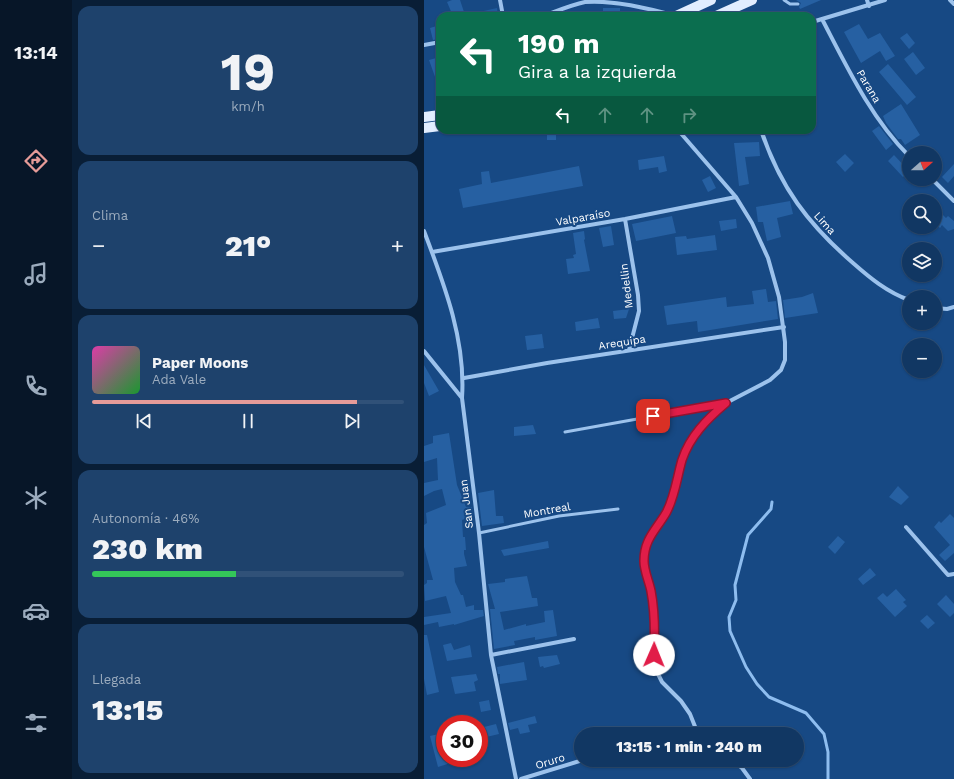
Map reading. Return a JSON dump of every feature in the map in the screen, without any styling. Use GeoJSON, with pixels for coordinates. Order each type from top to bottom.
{"type":"FeatureCollection","features":[{"type":"Feature","properties":{"kind":"main road"},"geometry":{"type":"LineString","coordinates":[[685,12],[711,0]]}},
{"type":"Feature","properties":{"kind":"main road"},"geometry":{"type":"LineString","coordinates":[[725,12],[752,0]]}},
{"type":"Feature","properties":{"kind":"main road"},"geometry":{"type":"LineString","coordinates":[[424,117],[436,116]]}},
{"type":"Feature","properties":{"kind":"main road"},"geometry":{"type":"LineString","coordinates":[[424,128],[436,126]]}},
{"type":"Feature","properties":{"kind":"street"},"geometry":{"type":"LineString","coordinates":[[500,0],[502,12]]}},
{"type":"Feature","properties":{"kind":"street"},"geometry":{"type":"LineString","coordinates":[[554,12],[585,1],[616,0],[661,12]]}},
{"type":"Feature","properties":{"kind":"street"},"geometry":{"type":"LineString","coordinates":[[867,0],[869,6]]}},
{"type":"Feature","properties":{"kind":"street"},"geometry":{"type":"LineString","coordinates":[[816,21],[885,0]]}},
{"type":"Feature","properties":{"kind":"street"},"geometry":{"type":"LineString","coordinates":[[950,0],[954,4]]}},
{"type":"Feature","properties":{"kind":"street","name":"Parana"},"geometry":{"type":"LineString","coordinates":[[822,20],[850,73],[877,117],[902,149]]}},
{"type":"Feature","properties":{"kind":"street"},"geometry":{"type":"LineString","coordinates":[[424,45],[436,43]]}},
{"type":"Feature","properties":{"kind":"street"},"geometry":{"type":"LineString","coordinates":[[682,134],[736,196],[752,223],[768,258],[779,297],[784,327],[785,360],[781,370],[770,380],[726,403],[706,420],[691,441],[683,459],[667,512],[652,532],[646,545],[644,562],[651,591],[655,621],[655,668],[662,682],[684,705],[690,714],[695,727]]}},
{"type":"Feature","properties":{"kind":"street","name":"Lima"},"geometry":{"type":"LineString","coordinates":[[762,134],[770,157],[799,207],[833,245],[876,283],[902,296]]}},
{"type":"Feature","properties":{"kind":"street"},"geometry":{"type":"LineString","coordinates":[[939,186],[954,201]]}},
{"type":"Feature","properties":{"kind":"street","name":"Valparaíso"},"geometry":{"type":"LineString","coordinates":[[432,252],[625,219],[736,196]]}},
{"type":"Feature","properties":{"kind":"street","name":"Medellin"},"geometry":{"type":"LineString","coordinates":[[625,219],[638,295],[639,310],[629,350]]}},
{"type":"Feature","properties":{"kind":"street","name":"San Juan"},"geometry":{"type":"LineString","coordinates":[[424,231],[453,316],[460,347],[464,378],[462,398],[479,533],[491,655],[516,779]]}},
{"type":"Feature","properties":{"kind":"street"},"geometry":{"type":"LineString","coordinates":[[942,309],[954,308]]}},
{"type":"Feature","properties":{"kind":"street","name":"Arequipa"},"geometry":{"type":"LineString","coordinates":[[464,378],[546,363],[784,327]]}},
{"type":"Feature","properties":{"kind":"street"},"geometry":{"type":"LineString","coordinates":[[424,351],[462,398]]}},
{"type":"Feature","properties":{"kind":"street"},"geometry":{"type":"LineString","coordinates":[[906,527],[948,575],[954,574]]}},
{"type":"Feature","properties":{"kind":"street"},"geometry":{"type":"LineString","coordinates":[[491,655],[574,639]]}},
{"type":"Feature","properties":{"kind":"street","name":"Oruro"},"geometry":{"type":"LineString","coordinates":[[521,779],[574,763]]}},
{"type":"Feature","properties":{"kind":"street"},"geometry":{"type":"LineString","coordinates":[[741,767],[750,779]]}},
{"type":"Feature","properties":{"kind":"lane"},"geometry":{"type":"LineString","coordinates":[[784,0],[790,4],[798,4]]}},
{"type":"Feature","properties":{"kind":"lane"},"geometry":{"type":"LineString","coordinates":[[565,432],[726,403]]}},
{"type":"Feature","properties":{"kind":"lane","name":"Montreal"},"geometry":{"type":"LineString","coordinates":[[479,533],[559,516],[618,509]]}},
{"type":"Feature","properties":{"kind":"shaded area"},"geometry":{"type":"Polygon","coordinates":[[[497,8],[498,12],[479,12],[497,8]]]}},
{"type":"Feature","properties":{"kind":"building"},"geometry":{"type":"Polygon","coordinates":[[[452,0],[460,0],[464,12],[451,12],[447,2],[452,0]]]}},
{"type":"Feature","properties":{"kind":"building"},"geometry":{"type":"Polygon","coordinates":[[[796,0],[821,0],[800,9],[799,7],[801,3],[796,0]]]}},
{"type":"Feature","properties":{"kind":"building"},"geometry":{"type":"Polygon","coordinates":[[[603,8],[620,8],[620,12],[603,12],[603,8]]]}},
{"type":"Feature","properties":{"kind":"building"},"geometry":{"type":"Polygon","coordinates":[[[859,24],[868,39],[880,33],[895,56],[886,61],[880,51],[861,63],[844,32],[859,24]]]}},
{"type":"Feature","properties":{"kind":"building"},"geometry":{"type":"Polygon","coordinates":[[[436,26],[436,40],[433,40],[430,28],[436,26]]]}},
{"type":"Feature","properties":{"kind":"building"},"geometry":{"type":"Polygon","coordinates":[[[907,33],[915,43],[909,49],[900,38],[907,33]]]}},
{"type":"Feature","properties":{"kind":"building"},"geometry":{"type":"Polygon","coordinates":[[[913,52],[925,68],[916,75],[904,59],[913,52]]]}},
{"type":"Feature","properties":{"kind":"building"},"geometry":{"type":"Polygon","coordinates":[[[436,58],[436,80],[429,60],[436,58]]]}},
{"type":"Feature","properties":{"kind":"building"},"geometry":{"type":"Polygon","coordinates":[[[888,64],[916,97],[907,105],[879,72],[888,64]]]}},
{"type":"Feature","properties":{"kind":"building"},"geometry":{"type":"Polygon","coordinates":[[[901,104],[920,135],[905,145],[901,139],[898,139],[886,123],[883,116],[901,104]]]}},
{"type":"Feature","properties":{"kind":"building"},"geometry":{"type":"Polygon","coordinates":[[[879,126],[893,144],[886,150],[872,131],[879,126]]]}},
{"type":"Feature","properties":{"kind":"building"},"geometry":{"type":"Polygon","coordinates":[[[547,134],[556,134],[556,140],[547,140],[547,134]]]}},
{"type":"Feature","properties":{"kind":"building"},"geometry":{"type":"Polygon","coordinates":[[[759,142],[760,156],[745,157],[749,184],[739,186],[734,143],[759,142]]]}},
{"type":"Feature","properties":{"kind":"building"},"geometry":{"type":"Polygon","coordinates":[[[845,154],[854,163],[845,172],[836,162],[845,154]]]}},
{"type":"Feature","properties":{"kind":"building"},"geometry":{"type":"Polygon","coordinates":[[[894,155],[902,164],[902,176],[888,161],[894,155]]]}},
{"type":"Feature","properties":{"kind":"building"},"geometry":{"type":"Polygon","coordinates":[[[664,156],[667,171],[659,173],[658,167],[639,170],[638,160],[664,156]]]}},
{"type":"Feature","properties":{"kind":"building"},"geometry":{"type":"Polygon","coordinates":[[[954,164],[954,176],[948,183],[942,177],[954,164]]]}},
{"type":"Feature","properties":{"kind":"building"},"geometry":{"type":"Polygon","coordinates":[[[579,166],[583,186],[463,208],[459,189],[482,184],[481,172],[489,171],[491,183],[579,166]]]}},
{"type":"Feature","properties":{"kind":"building"},"geometry":{"type":"Polygon","coordinates":[[[710,176],[716,188],[708,192],[702,180],[710,176]]]}},
{"type":"Feature","properties":{"kind":"building"},"geometry":{"type":"Polygon","coordinates":[[[790,201],[793,214],[777,218],[781,237],[767,241],[763,222],[758,222],[756,207],[790,201]]]}},
{"type":"Feature","properties":{"kind":"building"},"geometry":{"type":"Polygon","coordinates":[[[942,214],[946,218],[948,216],[954,221],[954,229],[948,231],[942,225],[942,214]]]}},
{"type":"Feature","properties":{"kind":"building"},"geometry":{"type":"Polygon","coordinates":[[[672,216],[676,233],[636,241],[632,224],[672,216]]]}},
{"type":"Feature","properties":{"kind":"building"},"geometry":{"type":"Polygon","coordinates":[[[736,219],[737,228],[721,231],[719,221],[736,219]]]}},
{"type":"Feature","properties":{"kind":"building"},"geometry":{"type":"Polygon","coordinates":[[[611,226],[614,245],[603,247],[599,228],[611,226]]]}},
{"type":"Feature","properties":{"kind":"building"},"geometry":{"type":"Polygon","coordinates":[[[584,231],[584,240],[590,271],[568,274],[566,259],[574,258],[573,255],[576,254],[573,233],[584,231]]]}},
{"type":"Feature","properties":{"kind":"building"},"geometry":{"type":"Polygon","coordinates":[[[715,235],[717,250],[677,255],[675,237],[686,236],[687,239],[715,235]]]}},
{"type":"Feature","properties":{"kind":"building"},"geometry":{"type":"Polygon","coordinates":[[[766,289],[768,302],[776,301],[778,319],[698,332],[697,321],[667,325],[664,306],[726,297],[727,307],[754,304],[752,291],[766,289]]]}},
{"type":"Feature","properties":{"kind":"building"},"geometry":{"type":"Polygon","coordinates":[[[813,293],[818,313],[785,318],[783,300],[802,297],[813,293]]]}},
{"type":"Feature","properties":{"kind":"building"},"geometry":{"type":"Polygon","coordinates":[[[629,309],[626,318],[614,319],[613,311],[629,309]]]}},
{"type":"Feature","properties":{"kind":"building"},"geometry":{"type":"Polygon","coordinates":[[[598,318],[600,328],[576,331],[575,322],[598,318]]]}},
{"type":"Feature","properties":{"kind":"building"},"geometry":{"type":"Polygon","coordinates":[[[542,334],[544,348],[527,350],[525,336],[542,334]]]}},
{"type":"Feature","properties":{"kind":"building"},"geometry":{"type":"Polygon","coordinates":[[[424,365],[439,391],[429,396],[424,383],[424,365]]]}},
{"type":"Feature","properties":{"kind":"building"},"geometry":{"type":"Polygon","coordinates":[[[533,425],[536,434],[514,436],[514,427],[533,425]]]}},
{"type":"Feature","properties":{"kind":"building"},"geometry":{"type":"Polygon","coordinates":[[[449,433],[457,485],[466,507],[472,507],[473,516],[462,520],[463,537],[465,537],[466,550],[464,550],[464,554],[467,566],[454,568],[455,582],[461,595],[463,595],[466,607],[474,605],[474,610],[483,610],[484,616],[454,625],[439,627],[438,622],[424,625],[424,617],[451,613],[446,596],[425,601],[424,585],[427,583],[427,580],[433,580],[424,547],[424,525],[427,523],[426,513],[446,505],[442,489],[424,496],[424,483],[438,480],[437,458],[424,462],[424,446],[433,443],[433,436],[449,433]]]}},
{"type":"Feature","properties":{"kind":"building"},"geometry":{"type":"Polygon","coordinates":[[[898,486],[909,497],[901,505],[889,497],[898,486]]]}},
{"type":"Feature","properties":{"kind":"building"},"geometry":{"type":"Polygon","coordinates":[[[494,490],[496,516],[503,516],[504,523],[482,526],[478,493],[494,490]]]}},
{"type":"Feature","properties":{"kind":"building"},"geometry":{"type":"Polygon","coordinates":[[[950,514],[954,518],[954,553],[945,561],[939,555],[950,545],[934,527],[939,521],[941,523],[950,514]]]}},
{"type":"Feature","properties":{"kind":"building"},"geometry":{"type":"Polygon","coordinates":[[[838,536],[845,542],[835,554],[828,547],[838,536]]]}},
{"type":"Feature","properties":{"kind":"building"},"geometry":{"type":"Polygon","coordinates":[[[548,541],[549,548],[504,556],[501,550],[548,541]]]}},
{"type":"Feature","properties":{"kind":"building"},"geometry":{"type":"Polygon","coordinates":[[[870,568],[876,575],[863,585],[858,579],[870,568]]]}},
{"type":"Feature","properties":{"kind":"building"},"geometry":{"type":"Polygon","coordinates":[[[527,576],[532,598],[537,598],[538,606],[500,612],[504,630],[526,624],[526,626],[545,622],[544,611],[553,610],[557,636],[535,640],[535,637],[514,641],[515,645],[494,649],[490,609],[495,609],[488,584],[505,582],[505,579],[527,576]]]}},
{"type":"Feature","properties":{"kind":"building"},"geometry":{"type":"Polygon","coordinates":[[[896,589],[906,600],[903,602],[907,606],[895,617],[877,598],[883,593],[887,597],[896,589]]]}},
{"type":"Feature","properties":{"kind":"building"},"geometry":{"type":"Polygon","coordinates":[[[946,595],[954,604],[954,613],[950,617],[937,604],[946,595]]]}},
{"type":"Feature","properties":{"kind":"building"},"geometry":{"type":"Polygon","coordinates":[[[927,615],[935,623],[928,629],[920,621],[927,615]]]}},
{"type":"Feature","properties":{"kind":"building"},"geometry":{"type":"Polygon","coordinates":[[[424,635],[427,635],[439,692],[427,695],[424,679],[424,635]]]}},
{"type":"Feature","properties":{"kind":"building"},"geometry":{"type":"Polygon","coordinates":[[[451,643],[454,650],[470,645],[472,657],[447,661],[443,645],[451,643]]]}},
{"type":"Feature","properties":{"kind":"building"},"geometry":{"type":"Polygon","coordinates":[[[557,655],[560,664],[544,668],[543,666],[540,667],[538,657],[557,655]]]}},
{"type":"Feature","properties":{"kind":"building"},"geometry":{"type":"Polygon","coordinates":[[[524,662],[527,680],[500,684],[500,674],[498,674],[497,667],[524,662]]]}},
{"type":"Feature","properties":{"kind":"building"},"geometry":{"type":"Polygon","coordinates":[[[476,674],[478,680],[474,682],[476,691],[455,694],[451,677],[476,674]]]}},
{"type":"Feature","properties":{"kind":"building"},"geometry":{"type":"Polygon","coordinates":[[[489,700],[491,710],[481,712],[479,702],[489,700]]]}},
{"type":"Feature","properties":{"kind":"building"},"geometry":{"type":"Polygon","coordinates":[[[535,716],[537,723],[528,725],[530,732],[520,734],[518,728],[510,730],[508,723],[535,716]]]}},
{"type":"Feature","properties":{"kind":"building"},"geometry":{"type":"Polygon","coordinates":[[[496,724],[499,734],[488,737],[488,726],[496,724]]]}},
{"type":"Feature","properties":{"kind":"building"},"geometry":{"type":"Polygon","coordinates":[[[436,735],[436,759],[430,736],[436,735]]]}},
{"type":"Feature","properties":{"kind":"waterway"},"geometry":{"type":"LineString","coordinates":[[772,502],[771,509],[748,535],[735,585],[736,600],[729,617],[730,631],[746,667],[757,684],[769,697],[806,713],[824,734],[828,752],[828,779]]}},
{"type":"Feature","properties":{"kind":"route"},"geometry":{"type":"LineString","coordinates":[[653,416],[726,403],[706,420],[691,441],[683,459],[667,512],[652,532],[646,545],[644,562],[651,591],[655,621],[654,655]]}}]}
